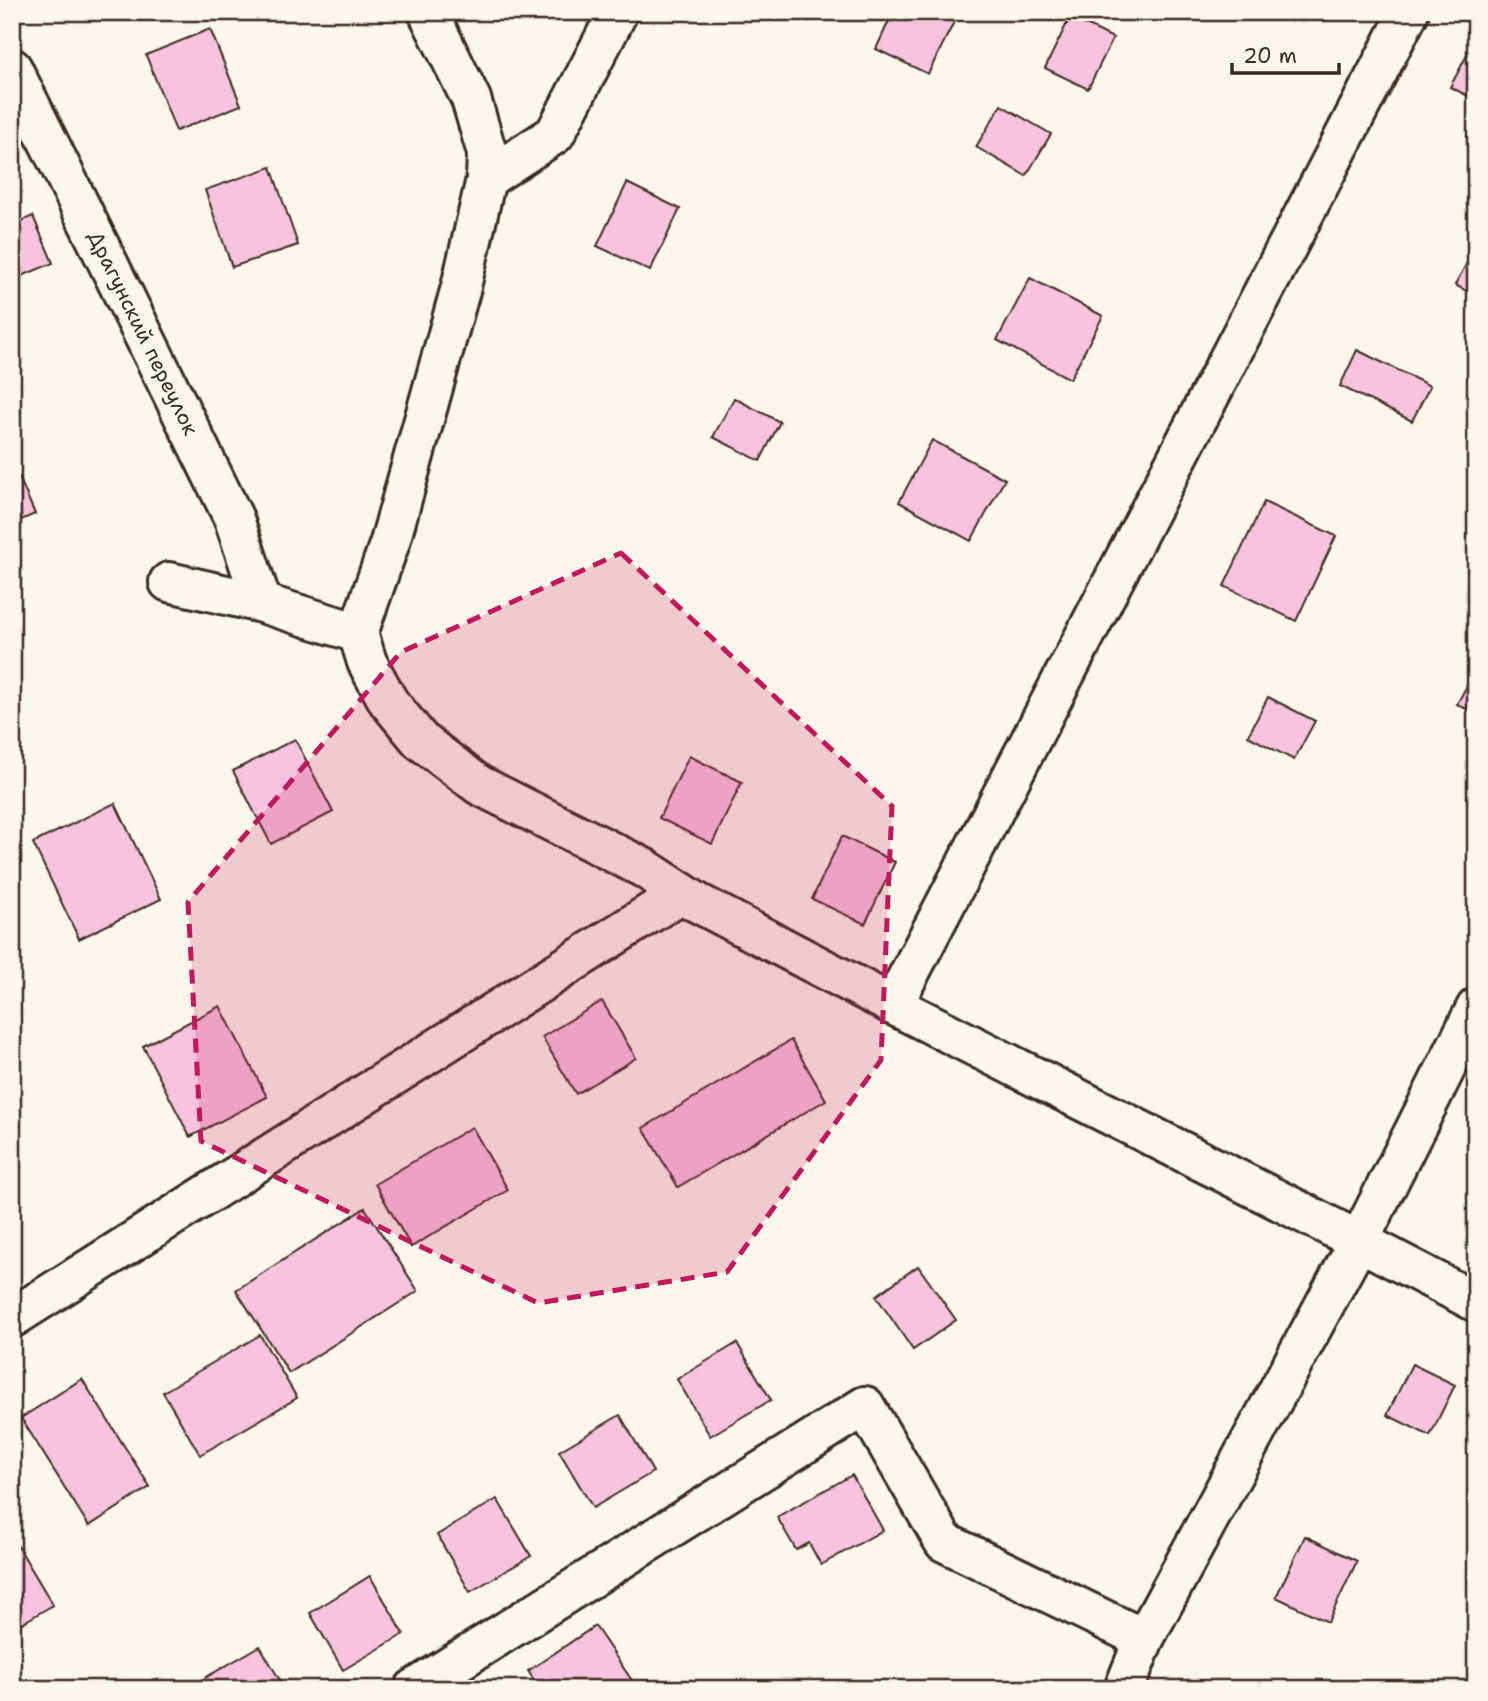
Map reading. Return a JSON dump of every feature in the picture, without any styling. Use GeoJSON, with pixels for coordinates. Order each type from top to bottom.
{"type":"FeatureCollection","features":[{"type":"Feature","properties":{"kind":"street"},"geometry":{"type":"LineString","coordinates":[[428,12],[471,99],[487,153],[486,179],[461,287],[390,542],[359,632],[367,662],[388,701],[421,740],[479,785],[644,868],[682,893],[893,1005],[1476,1302]]}},
{"type":"Feature","properties":{"kind":"street"},"geometry":{"type":"LineString","coordinates":[[486,179],[555,134],[618,12]]}},
{"type":"Feature","properties":{"kind":"street"},"geometry":{"type":"LineString","coordinates":[[893,1005],[1409,12]]}},
{"type":"Feature","properties":{"kind":"street","name":"Драгунский переулок"},"geometry":{"type":"LineString","coordinates":[[12,68],[234,519],[262,603]]}},
{"type":"Feature","properties":{"kind":"street"},"geometry":{"type":"LineString","coordinates":[[169,582],[262,603],[359,632]]}},
{"type":"Feature","properties":{"kind":"street"},"geometry":{"type":"LineString","coordinates":[[12,1318],[682,893]]}},
{"type":"Feature","properties":{"kind":"street"},"geometry":{"type":"LineString","coordinates":[[1124,1689],[1144,1639],[1359,1241],[1476,1008]]}},
{"type":"Feature","properties":{"kind":"street"},"geometry":{"type":"LineString","coordinates":[[414,1689],[865,1406],[944,1542],[1144,1639]]}},
{"type":"Feature","properties":{"kind":"highlighted area"},"geometry":{"type":"Polygon","coordinates":[[[621,553],[892,806],[881,1060],[727,1272],[538,1303],[201,1141],[188,902],[401,652],[621,553]]]}},
{"type":"Feature","properties":{"kind":"building"},"geometry":{"type":"Polygon","coordinates":[[[893,12],[959,12],[928,74],[876,49],[893,12]]]}},
{"type":"Feature","properties":{"kind":"building"},"geometry":{"type":"Polygon","coordinates":[[[1070,17],[1113,38],[1088,89],[1045,68],[1070,17]]]}},
{"type":"Feature","properties":{"kind":"building"},"geometry":{"type":"Polygon","coordinates":[[[210,29],[241,105],[176,131],[146,55],[210,29]]]}},
{"type":"Feature","properties":{"kind":"building"},"geometry":{"type":"Polygon","coordinates":[[[1476,38],[1476,100],[1450,87],[1476,38]]]}},
{"type":"Feature","properties":{"kind":"building"},"geometry":{"type":"Polygon","coordinates":[[[1001,105],[1051,134],[1026,176],[976,147],[1001,105]]]}},
{"type":"Feature","properties":{"kind":"building"},"geometry":{"type":"Polygon","coordinates":[[[271,167],[298,245],[232,267],[205,190],[271,167]]]}},
{"type":"Feature","properties":{"kind":"building"},"geometry":{"type":"Polygon","coordinates":[[[627,183],[680,209],[650,271],[597,246],[627,183]]]}},
{"type":"Feature","properties":{"kind":"building"},"geometry":{"type":"Polygon","coordinates":[[[33,216],[53,263],[12,280],[12,225],[33,216]]]}},
{"type":"Feature","properties":{"kind":"building"},"geometry":{"type":"Polygon","coordinates":[[[1476,246],[1476,296],[1455,285],[1476,246]]]}},
{"type":"Feature","properties":{"kind":"building"},"geometry":{"type":"Polygon","coordinates":[[[1030,278],[1103,316],[1070,379],[997,340],[1030,278]]]}},
{"type":"Feature","properties":{"kind":"building"},"geometry":{"type":"Polygon","coordinates":[[[1357,350],[1430,386],[1412,421],[1340,386],[1357,350]]]}},
{"type":"Feature","properties":{"kind":"building"},"geometry":{"type":"Polygon","coordinates":[[[734,398],[780,422],[760,461],[713,437],[734,398]]]}},
{"type":"Feature","properties":{"kind":"building"},"geometry":{"type":"Polygon","coordinates":[[[932,440],[1005,479],[971,541],[899,502],[932,440]]]}},
{"type":"Feature","properties":{"kind":"building"},"geometry":{"type":"Polygon","coordinates":[[[18,475],[35,514],[12,524],[12,477],[18,475]]]}},
{"type":"Feature","properties":{"kind":"building"},"geometry":{"type":"Polygon","coordinates":[[[1264,502],[1336,536],[1296,621],[1224,586],[1264,502]]]}},
{"type":"Feature","properties":{"kind":"building"},"geometry":{"type":"Polygon","coordinates":[[[1476,669],[1476,714],[1457,704],[1476,669]]]}},
{"type":"Feature","properties":{"kind":"building"},"geometry":{"type":"Polygon","coordinates":[[[1268,697],[1315,721],[1294,760],[1248,736],[1268,697]]]}},
{"type":"Feature","properties":{"kind":"building"},"geometry":{"type":"Polygon","coordinates":[[[295,739],[333,812],[271,844],[233,771],[295,739]]]}},
{"type":"Feature","properties":{"kind":"building"},"geometry":{"type":"Polygon","coordinates":[[[689,756],[742,782],[712,844],[659,818],[689,756]]]}},
{"type":"Feature","properties":{"kind":"building"},"geometry":{"type":"Polygon","coordinates":[[[115,803],[161,899],[79,939],[33,843],[115,803]]]}},
{"type":"Feature","properties":{"kind":"building"},"geometry":{"type":"Polygon","coordinates":[[[842,836],[895,862],[865,924],[812,899],[842,836]]]}},
{"type":"Feature","properties":{"kind":"building"},"geometry":{"type":"Polygon","coordinates":[[[602,1001],[636,1058],[576,1094],[542,1037],[602,1001]]]}},
{"type":"Feature","properties":{"kind":"building"},"geometry":{"type":"Polygon","coordinates":[[[220,1006],[267,1097],[190,1137],[143,1046],[220,1006]]]}},
{"type":"Feature","properties":{"kind":"building"},"geometry":{"type":"Polygon","coordinates":[[[791,1040],[826,1100],[678,1187],[643,1128],[791,1040]]]}},
{"type":"Feature","properties":{"kind":"building"},"geometry":{"type":"Polygon","coordinates":[[[472,1127],[508,1190],[411,1247],[375,1184],[472,1127]]]}},
{"type":"Feature","properties":{"kind":"building"},"geometry":{"type":"Polygon","coordinates":[[[365,1208],[418,1291],[289,1373],[236,1290],[365,1208]]]}},
{"type":"Feature","properties":{"kind":"building"},"geometry":{"type":"Polygon","coordinates":[[[918,1266],[956,1320],[913,1350],[876,1296],[918,1266]]]}},
{"type":"Feature","properties":{"kind":"building"},"geometry":{"type":"Polygon","coordinates":[[[260,1335],[297,1398],[200,1455],[163,1392],[260,1335]]]}},
{"type":"Feature","properties":{"kind":"building"},"geometry":{"type":"Polygon","coordinates":[[[737,1343],[771,1400],[710,1436],[677,1379],[737,1343]]]}},
{"type":"Feature","properties":{"kind":"building"},"geometry":{"type":"Polygon","coordinates":[[[1412,1364],[1455,1385],[1430,1436],[1387,1415],[1412,1364]]]}},
{"type":"Feature","properties":{"kind":"building"},"geometry":{"type":"Polygon","coordinates":[[[82,1379],[150,1487],[89,1526],[21,1418],[82,1379]]]}},
{"type":"Feature","properties":{"kind":"building"},"geometry":{"type":"Polygon","coordinates":[[[620,1415],[653,1472],[593,1508],[559,1451],[620,1415]]]}},
{"type":"Feature","properties":{"kind":"building"},"geometry":{"type":"Polygon","coordinates":[[[852,1475],[883,1530],[821,1565],[809,1543],[796,1550],[777,1517],[852,1475]]]}},
{"type":"Feature","properties":{"kind":"building"},"geometry":{"type":"Polygon","coordinates":[[[497,1499],[531,1556],[470,1592],[437,1535],[497,1499]]]}},
{"type":"Feature","properties":{"kind":"building"},"geometry":{"type":"Polygon","coordinates":[[[1305,1536],[1357,1561],[1328,1622],[1276,1597],[1305,1536]]]}},
{"type":"Feature","properties":{"kind":"building"},"geometry":{"type":"Polygon","coordinates":[[[16,1543],[53,1605],[12,1629],[12,1545],[16,1543]]]}},
{"type":"Feature","properties":{"kind":"building"},"geometry":{"type":"Polygon","coordinates":[[[370,1576],[404,1634],[343,1670],[310,1613],[370,1576]]]}},
{"type":"Feature","properties":{"kind":"building"},"geometry":{"type":"Polygon","coordinates":[[[595,1626],[633,1682],[623,1689],[540,1689],[528,1671],[595,1626]]]}},
{"type":"Feature","properties":{"kind":"building"},"geometry":{"type":"Polygon","coordinates":[[[260,1646],[285,1689],[195,1689],[193,1685],[260,1646]]]}}]}
